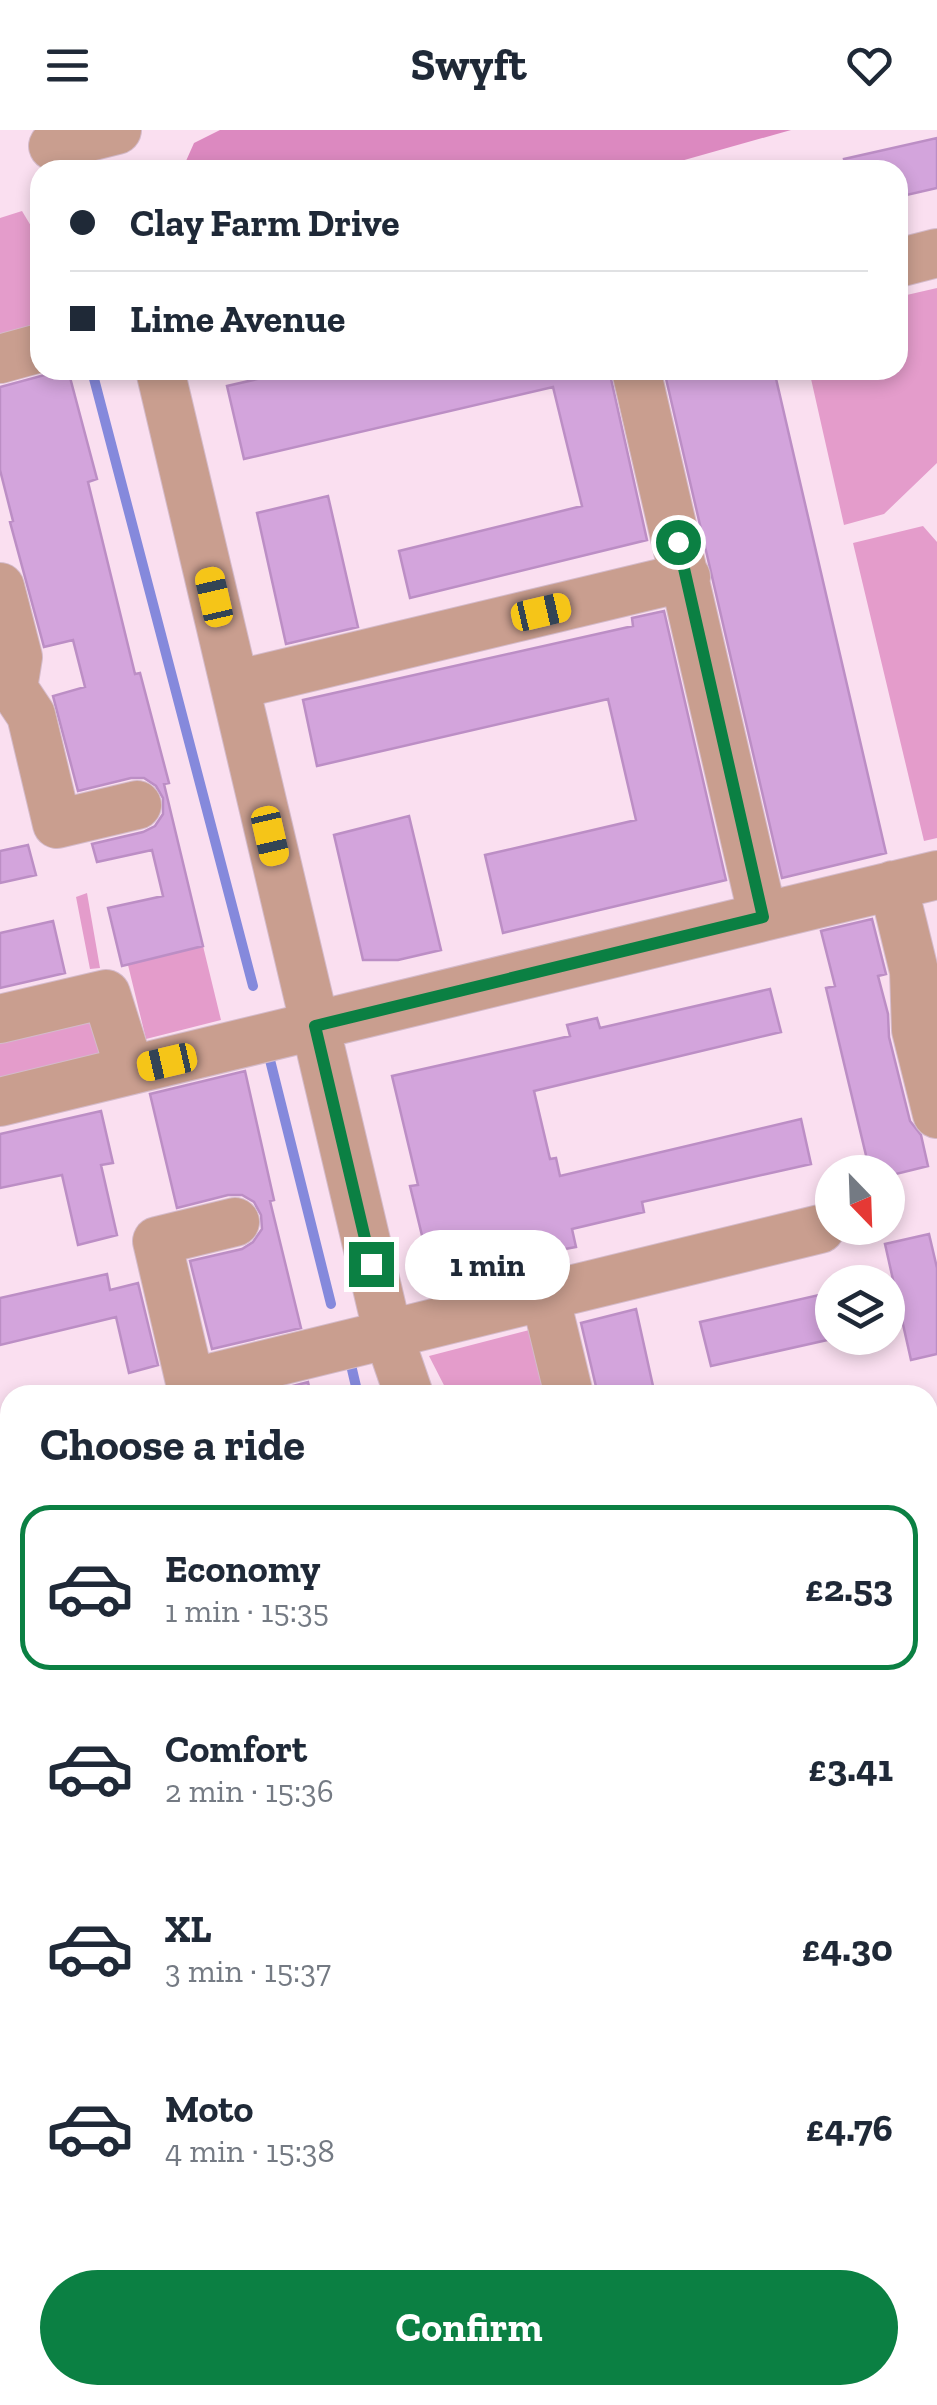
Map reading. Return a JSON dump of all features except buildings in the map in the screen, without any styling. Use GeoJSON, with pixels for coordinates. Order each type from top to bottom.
{"type":"FeatureCollection","features":[{"type":"Feature","properties":{"kind":"street"},"geometry":{"type":"LineString","coordinates":[[54,149],[117,130]]}},
{"type":"Feature","properties":{"kind":"street"},"geometry":{"type":"LineString","coordinates":[[908,260],[937,254]]}},
{"type":"Feature","properties":{"kind":"street"},"geometry":{"type":"LineString","coordinates":[[0,359],[30,351]]}},
{"type":"Feature","properties":{"kind":"street"},"geometry":{"type":"LineString","coordinates":[[162,380],[388,1334],[406,1385]]}},
{"type":"Feature","properties":{"kind":"street"},"geometry":{"type":"LineString","coordinates":[[638,380],[763,917]]}},
{"type":"Feature","properties":{"kind":"street"},"geometry":{"type":"LineString","coordinates":[[235,684],[686,577]]}},
{"type":"Feature","properties":{"kind":"street"},"geometry":{"type":"LineString","coordinates":[[0,587],[18,657],[13,688],[31,715],[57,824],[137,805]]}},
{"type":"Feature","properties":{"kind":"street"},"geometry":{"type":"LineString","coordinates":[[0,1102],[915,880],[916,1030],[937,1114]]}},
{"type":"Feature","properties":{"kind":"street"},"geometry":{"type":"LineString","coordinates":[[0,1019],[106,994],[130,1070]]}},
{"type":"Feature","properties":{"kind":"street"},"geometry":{"type":"LineString","coordinates":[[190,1385],[157,1240],[234,1222]]}},
{"type":"Feature","properties":{"kind":"street"},"geometry":{"type":"LineString","coordinates":[[205,1385],[388,1334],[815,1230]]}},
{"type":"Feature","properties":{"kind":"street"},"geometry":{"type":"LineString","coordinates":[[544,1296],[567,1385]]}},
{"type":"Feature","properties":{"kind":"shaded area"},"geometry":{"type":"Polygon","coordinates":[[[220,130],[791,130],[684,160],[186,160],[194,143],[220,130]]]}},
{"type":"Feature","properties":{"kind":"shaded area"},"geometry":{"type":"Polygon","coordinates":[[[22,211],[30,224],[30,326],[0,334],[0,218],[22,211]]]}},
{"type":"Feature","properties":{"kind":"shaded area"},"geometry":{"type":"Polygon","coordinates":[[[937,288],[937,463],[884,514],[844,525],[811,380],[908,380],[908,295],[937,288]]]}},
{"type":"Feature","properties":{"kind":"shaded area"},"geometry":{"type":"Polygon","coordinates":[[[923,526],[937,542],[937,838],[924,841],[853,543],[923,526]]]}},
{"type":"Feature","properties":{"kind":"shaded area"},"geometry":{"type":"Polygon","coordinates":[[[87,893],[100,968],[90,969],[76,897],[87,893]]]}},
{"type":"Feature","properties":{"kind":"shaded area"},"geometry":{"type":"Polygon","coordinates":[[[203,946],[221,1020],[146,1039],[128,965],[203,946]]]}},
{"type":"Feature","properties":{"kind":"shaded area"},"geometry":{"type":"Polygon","coordinates":[[[100,1021],[107,1045],[93,1065],[0,1086],[0,1033],[100,1021]]]}},
{"type":"Feature","properties":{"kind":"shaded area"},"geometry":{"type":"Polygon","coordinates":[[[537,1328],[551,1385],[444,1385],[429,1356],[537,1328]]]}},
{"type":"Feature","properties":{"kind":"waterway"},"geometry":{"type":"LineString","coordinates":[[94,380],[253,986]]}},
{"type":"Feature","properties":{"kind":"waterway"},"geometry":{"type":"LineString","coordinates":[[270,1060],[331,1304]]}},
{"type":"Feature","properties":{"kind":"waterway"},"geometry":{"type":"LineString","coordinates":[[351,1365],[356,1385]]}},
{"type":"Feature","properties":{"kind":"route"},"geometry":{"type":"LineString","coordinates":[[371,1264],[315,1026],[763,917],[678,542]]}}]}
